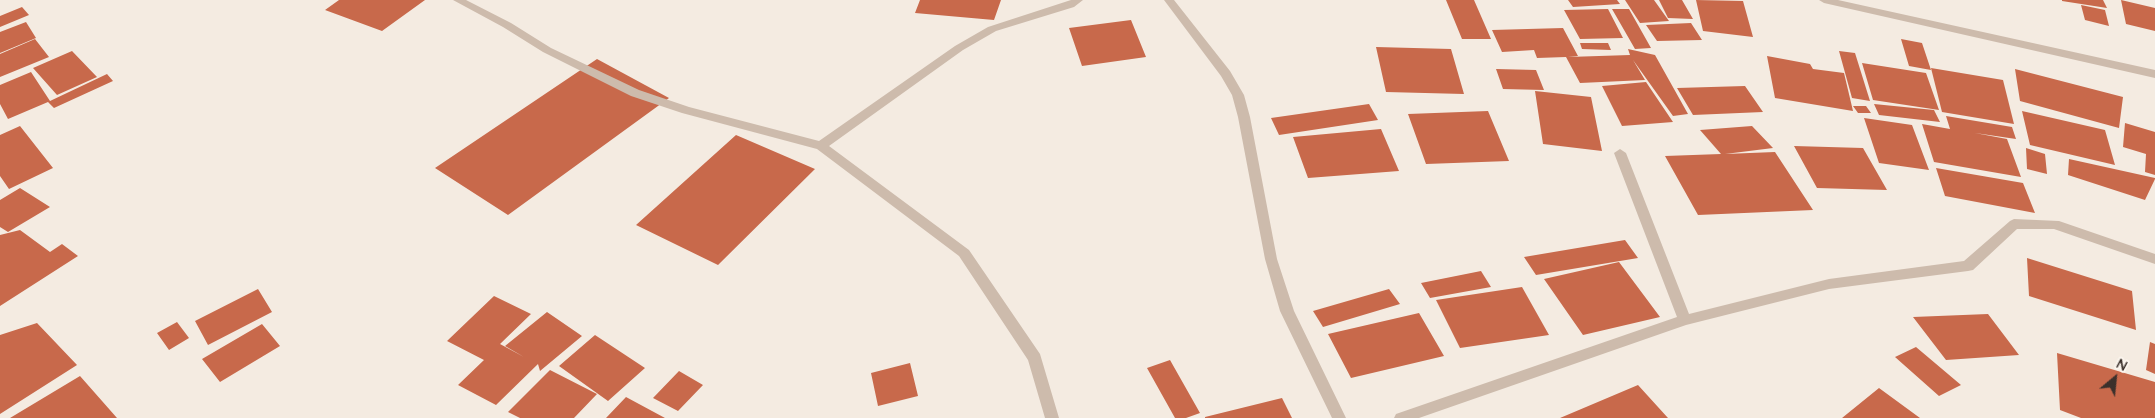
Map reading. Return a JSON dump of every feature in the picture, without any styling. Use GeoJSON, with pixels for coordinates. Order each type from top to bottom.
{"type":"FeatureCollection","features":[{"type":"Feature","properties":{"kind":"street"},"geometry":{"type":"LineString","coordinates":[[458,0],[507,25],[548,50],[635,93],[686,110],[821,146],[964,253],[1034,358],[1052,418]]}},
{"type":"Feature","properties":{"kind":"street"},"geometry":{"type":"LineString","coordinates":[[821,146],[959,48],[992,29],[1070,5],[1078,0]]}},
{"type":"Feature","properties":{"kind":"street"},"geometry":{"type":"LineString","coordinates":[[1169,0],[1226,74],[1238,95],[1272,259],[1287,311],[1339,418]]}},
{"type":"Feature","properties":{"kind":"street"},"geometry":{"type":"LineString","coordinates":[[1824,0],[2155,74]]}},
{"type":"Feature","properties":{"kind":"street"},"geometry":{"type":"LineString","coordinates":[[1620,153],[1685,320]]}},
{"type":"Feature","properties":{"kind":"street"},"geometry":{"type":"LineString","coordinates":[[1401,418],[1685,320],[1829,284],[1968,266],[2014,224],[2056,224],[2155,259]]}},
{"type":"Feature","properties":{"kind":"building"},"geometry":{"type":"Polygon","coordinates":[[[339,0],[425,0],[382,31],[325,10],[339,0]]]}},
{"type":"Feature","properties":{"kind":"building"},"geometry":{"type":"Polygon","coordinates":[[[920,0],[1001,0],[994,20],[915,13],[920,0]]]}},
{"type":"Feature","properties":{"kind":"building"},"geometry":{"type":"Polygon","coordinates":[[[1446,0],[1474,0],[1491,39],[1462,39],[1446,0]]]}},
{"type":"Feature","properties":{"kind":"building"},"geometry":{"type":"Polygon","coordinates":[[[1568,0],[1617,0],[1620,4],[1573,7],[1568,0]]]}},
{"type":"Feature","properties":{"kind":"building"},"geometry":{"type":"Polygon","coordinates":[[[1625,0],[1654,0],[1669,21],[1640,23],[1625,0]]]}},
{"type":"Feature","properties":{"kind":"building"},"geometry":{"type":"Polygon","coordinates":[[[1659,0],[1682,0],[1693,19],[1668,18],[1659,0]]]}},
{"type":"Feature","properties":{"kind":"building"},"geometry":{"type":"Polygon","coordinates":[[[1696,0],[1743,1],[1753,37],[1703,31],[1696,0]]]}},
{"type":"Feature","properties":{"kind":"building"},"geometry":{"type":"Polygon","coordinates":[[[2103,0],[2107,8],[2062,1],[2103,0]]]}},
{"type":"Feature","properties":{"kind":"building"},"geometry":{"type":"Polygon","coordinates":[[[2121,0],[2155,8],[2155,31],[2126,24],[2121,0]]]}},
{"type":"Feature","properties":{"kind":"building"},"geometry":{"type":"Polygon","coordinates":[[[2081,5],[2105,10],[2109,26],[2085,20],[2081,5]]]}},
{"type":"Feature","properties":{"kind":"building"},"geometry":{"type":"Polygon","coordinates":[[[22,7],[29,15],[0,27],[0,16],[22,7]]]}},
{"type":"Feature","properties":{"kind":"building"},"geometry":{"type":"Polygon","coordinates":[[[1608,9],[1623,38],[1580,39],[1564,10],[1608,9]]]}},
{"type":"Feature","properties":{"kind":"building"},"geometry":{"type":"Polygon","coordinates":[[[1612,9],[1629,9],[1651,48],[1635,49],[1612,9]]]}},
{"type":"Feature","properties":{"kind":"building"},"geometry":{"type":"Polygon","coordinates":[[[1131,20],[1146,57],[1082,66],[1069,28],[1131,20]]]}},
{"type":"Feature","properties":{"kind":"building"},"geometry":{"type":"Polygon","coordinates":[[[26,22],[36,38],[0,53],[0,32],[26,22]]]}},
{"type":"Feature","properties":{"kind":"building"},"geometry":{"type":"Polygon","coordinates":[[[1691,23],[1702,40],[1657,41],[1646,25],[1691,23]]]}},
{"type":"Feature","properties":{"kind":"building"},"geometry":{"type":"Polygon","coordinates":[[[1563,28],[1578,56],[1568,57],[1630,55],[1628,49],[1655,55],[1688,114],[1673,116],[1633,60],[1645,80],[1580,83],[1566,57],[1537,58],[1534,50],[1502,52],[1492,30],[1563,28]]]}},
{"type":"Feature","properties":{"kind":"building"},"geometry":{"type":"Polygon","coordinates":[[[35,39],[49,57],[0,77],[0,54],[35,39]]]}},
{"type":"Feature","properties":{"kind":"building"},"geometry":{"type":"Polygon","coordinates":[[[1901,39],[1922,43],[1931,70],[1909,66],[1901,39]]]}},
{"type":"Feature","properties":{"kind":"building"},"geometry":{"type":"Polygon","coordinates":[[[1580,43],[1608,43],[1611,50],[1582,49],[1580,43]]]}},
{"type":"Feature","properties":{"kind":"building"},"geometry":{"type":"Polygon","coordinates":[[[1376,47],[1451,49],[1464,94],[1386,92],[1376,47]]]}},
{"type":"Feature","properties":{"kind":"building"},"geometry":{"type":"Polygon","coordinates":[[[72,51],[97,77],[57,95],[33,68],[72,51]]]}},
{"type":"Feature","properties":{"kind":"building"},"geometry":{"type":"Polygon","coordinates":[[[1839,51],[1855,53],[1870,101],[1852,98],[1839,51]]]}},
{"type":"Feature","properties":{"kind":"building"},"geometry":{"type":"Polygon","coordinates":[[[1767,56],[1810,64],[1813,69],[1844,73],[1853,111],[1775,98],[1767,56]]]}},
{"type":"Feature","properties":{"kind":"building"},"geometry":{"type":"Polygon","coordinates":[[[597,59],[669,98],[508,215],[435,168],[597,59]]]}},
{"type":"Feature","properties":{"kind":"building"},"geometry":{"type":"Polygon","coordinates":[[[1862,63],[1926,73],[1939,110],[1873,100],[1862,63]]]}},
{"type":"Feature","properties":{"kind":"building"},"geometry":{"type":"Polygon","coordinates":[[[1931,68],[2003,80],[2014,124],[1942,112],[1931,68]]]}},
{"type":"Feature","properties":{"kind":"building"},"geometry":{"type":"Polygon","coordinates":[[[1496,69],[1536,70],[1544,90],[1503,89],[1496,69]]]}},
{"type":"Feature","properties":{"kind":"building"},"geometry":{"type":"Polygon","coordinates":[[[2015,69],[2123,97],[2119,128],[2020,101],[2015,69]]]}},
{"type":"Feature","properties":{"kind":"building"},"geometry":{"type":"Polygon","coordinates":[[[31,72],[50,101],[107,74],[113,81],[54,108],[48,102],[8,119],[0,104],[0,85],[31,72]]]}},
{"type":"Feature","properties":{"kind":"building"},"geometry":{"type":"Polygon","coordinates":[[[1646,82],[1673,122],[1622,126],[1602,86],[1646,82]]]}},
{"type":"Feature","properties":{"kind":"building"},"geometry":{"type":"Polygon","coordinates":[[[1745,86],[1763,112],[1693,115],[1677,88],[1745,86]]]}},
{"type":"Feature","properties":{"kind":"building"},"geometry":{"type":"Polygon","coordinates":[[[1535,91],[1591,97],[1602,151],[1543,144],[1535,91]]]}},
{"type":"Feature","properties":{"kind":"building"},"geometry":{"type":"Polygon","coordinates":[[[1369,104],[1378,120],[1279,135],[1271,118],[1369,104]]]}},
{"type":"Feature","properties":{"kind":"building"},"geometry":{"type":"Polygon","coordinates":[[[1874,104],[1934,110],[1940,122],[1879,115],[1874,104]]]}},
{"type":"Feature","properties":{"kind":"building"},"geometry":{"type":"Polygon","coordinates":[[[1853,106],[1866,106],[1871,113],[1858,113],[1853,106]]]}},
{"type":"Feature","properties":{"kind":"building"},"geometry":{"type":"Polygon","coordinates":[[[1488,111],[1509,161],[1426,164],[1408,114],[1488,111]]]}},
{"type":"Feature","properties":{"kind":"building"},"geometry":{"type":"Polygon","coordinates":[[[2022,111],[2105,130],[2115,165],[2030,145],[2022,111]]]}},
{"type":"Feature","properties":{"kind":"building"},"geometry":{"type":"Polygon","coordinates":[[[1946,116],[2012,127],[2016,139],[1975,133],[2007,139],[2021,177],[1934,162],[1922,124],[1950,129],[1946,116]]]}},
{"type":"Feature","properties":{"kind":"building"},"geometry":{"type":"Polygon","coordinates":[[[1864,118],[1912,125],[1929,170],[1879,163],[1864,118]]]}},
{"type":"Feature","properties":{"kind":"building"},"geometry":{"type":"Polygon","coordinates":[[[2125,123],[2155,132],[2155,175],[2145,172],[2146,154],[2123,147],[2125,123]]]}},
{"type":"Feature","properties":{"kind":"building"},"geometry":{"type":"Polygon","coordinates":[[[20,126],[53,168],[9,189],[0,176],[0,135],[20,126]]]}},
{"type":"Feature","properties":{"kind":"building"},"geometry":{"type":"Polygon","coordinates":[[[1752,126],[1773,148],[1725,154],[1775,152],[1813,210],[1698,215],[1665,156],[1721,154],[1700,130],[1752,126]]]}},
{"type":"Feature","properties":{"kind":"building"},"geometry":{"type":"Polygon","coordinates":[[[1381,129],[1399,171],[1308,178],[1293,137],[1381,129]]]}},
{"type":"Feature","properties":{"kind":"building"},"geometry":{"type":"Polygon","coordinates":[[[736,135],[815,169],[718,265],[636,225],[736,135]]]}},
{"type":"Feature","properties":{"kind":"building"},"geometry":{"type":"Polygon","coordinates":[[[1794,146],[1863,148],[1887,190],[1817,188],[1794,146]]]}},
{"type":"Feature","properties":{"kind":"building"},"geometry":{"type":"Polygon","coordinates":[[[2026,148],[2045,154],[2047,174],[2027,169],[2026,148]]]}},
{"type":"Feature","properties":{"kind":"building"},"geometry":{"type":"Polygon","coordinates":[[[2069,159],[2155,179],[2145,200],[2068,175],[2069,159]]]}},
{"type":"Feature","properties":{"kind":"building"},"geometry":{"type":"Polygon","coordinates":[[[1936,168],[2023,183],[2035,213],[1945,196],[1936,168]]]}},
{"type":"Feature","properties":{"kind":"building"},"geometry":{"type":"Polygon","coordinates":[[[20,188],[50,207],[8,232],[0,227],[0,200],[20,188]]]}},
{"type":"Feature","properties":{"kind":"building"},"geometry":{"type":"Polygon","coordinates":[[[20,230],[50,252],[62,244],[78,256],[0,306],[0,235],[20,230]]]}},
{"type":"Feature","properties":{"kind":"building"},"geometry":{"type":"Polygon","coordinates":[[[1625,240],[1638,258],[1536,275],[1524,257],[1625,240]]]}},
{"type":"Feature","properties":{"kind":"building"},"geometry":{"type":"Polygon","coordinates":[[[2027,258],[2132,291],[2136,330],[2029,296],[2027,258]]]}},
{"type":"Feature","properties":{"kind":"building"},"geometry":{"type":"Polygon","coordinates":[[[1619,262],[1660,317],[1583,335],[1544,279],[1619,262]]]}},
{"type":"Feature","properties":{"kind":"building"},"geometry":{"type":"Polygon","coordinates":[[[1481,271],[1491,287],[1430,298],[1421,283],[1481,271]]]}},
{"type":"Feature","properties":{"kind":"building"},"geometry":{"type":"Polygon","coordinates":[[[1522,287],[1549,335],[1460,348],[1436,300],[1522,287]]]}},
{"type":"Feature","properties":{"kind":"building"},"geometry":{"type":"Polygon","coordinates":[[[258,289],[272,312],[208,345],[195,321],[258,289]]]}},
{"type":"Feature","properties":{"kind":"building"},"geometry":{"type":"Polygon","coordinates":[[[1389,289],[1400,304],[1323,327],[1313,311],[1389,289]]]}},
{"type":"Feature","properties":{"kind":"building"},"geometry":{"type":"Polygon","coordinates":[[[494,296],[531,314],[500,344],[524,357],[505,346],[547,312],[582,336],[540,371],[538,364],[496,405],[458,385],[484,360],[447,341],[494,296]]]}},
{"type":"Feature","properties":{"kind":"building"},"geometry":{"type":"Polygon","coordinates":[[[1419,313],[1444,356],[1351,378],[1328,334],[1419,313]]]}},
{"type":"Feature","properties":{"kind":"building"},"geometry":{"type":"Polygon","coordinates":[[[1988,314],[2019,355],[1946,360],[1913,317],[1988,314]]]}},
{"type":"Feature","properties":{"kind":"building"},"geometry":{"type":"Polygon","coordinates":[[[177,322],[189,338],[169,350],[157,333],[177,322]]]}},
{"type":"Feature","properties":{"kind":"building"},"geometry":{"type":"Polygon","coordinates":[[[37,323],[77,365],[0,414],[0,335],[37,323]]]}},
{"type":"Feature","properties":{"kind":"building"},"geometry":{"type":"Polygon","coordinates":[[[262,324],[280,346],[220,382],[202,359],[262,324]]]}},
{"type":"Feature","properties":{"kind":"building"},"geometry":{"type":"Polygon","coordinates":[[[595,335],[645,368],[608,401],[559,366],[595,335]]]}},
{"type":"Feature","properties":{"kind":"building"},"geometry":{"type":"Polygon","coordinates":[[[2150,342],[2155,344],[2155,374],[2146,370],[2150,342]]]}},
{"type":"Feature","properties":{"kind":"building"},"geometry":{"type":"Polygon","coordinates":[[[1916,347],[1961,385],[1939,396],[1895,357],[1916,347]]]}},
{"type":"Feature","properties":{"kind":"building"},"geometry":{"type":"Polygon","coordinates":[[[2057,353],[2155,382],[2155,418],[2081,418],[2060,410],[2057,353]]]}},
{"type":"Feature","properties":{"kind":"building"},"geometry":{"type":"Polygon","coordinates":[[[1170,360],[1200,413],[1186,418],[1175,418],[1147,368],[1170,360]]]}},
{"type":"Feature","properties":{"kind":"building"},"geometry":{"type":"Polygon","coordinates":[[[910,363],[918,396],[878,406],[871,373],[910,363]]]}},
{"type":"Feature","properties":{"kind":"building"},"geometry":{"type":"Polygon","coordinates":[[[550,370],[597,394],[574,418],[520,418],[508,412],[550,370]]]}},
{"type":"Feature","properties":{"kind":"building"},"geometry":{"type":"Polygon","coordinates":[[[679,371],[703,385],[678,411],[653,398],[679,371]]]}},
{"type":"Feature","properties":{"kind":"building"},"geometry":{"type":"Polygon","coordinates":[[[80,376],[117,418],[10,418],[80,376]]]}},
{"type":"Feature","properties":{"kind":"building"},"geometry":{"type":"Polygon","coordinates":[[[1638,385],[1668,418],[1560,418],[1638,385]]]}},
{"type":"Feature","properties":{"kind":"building"},"geometry":{"type":"Polygon","coordinates":[[[1879,388],[1920,418],[1842,418],[1879,388]]]}},
{"type":"Feature","properties":{"kind":"building"},"geometry":{"type":"Polygon","coordinates":[[[626,397],[665,418],[606,418],[626,397]]]}},
{"type":"Feature","properties":{"kind":"building"},"geometry":{"type":"Polygon","coordinates":[[[1282,398],[1292,418],[1205,418],[1205,417],[1282,398]]]}}]}
